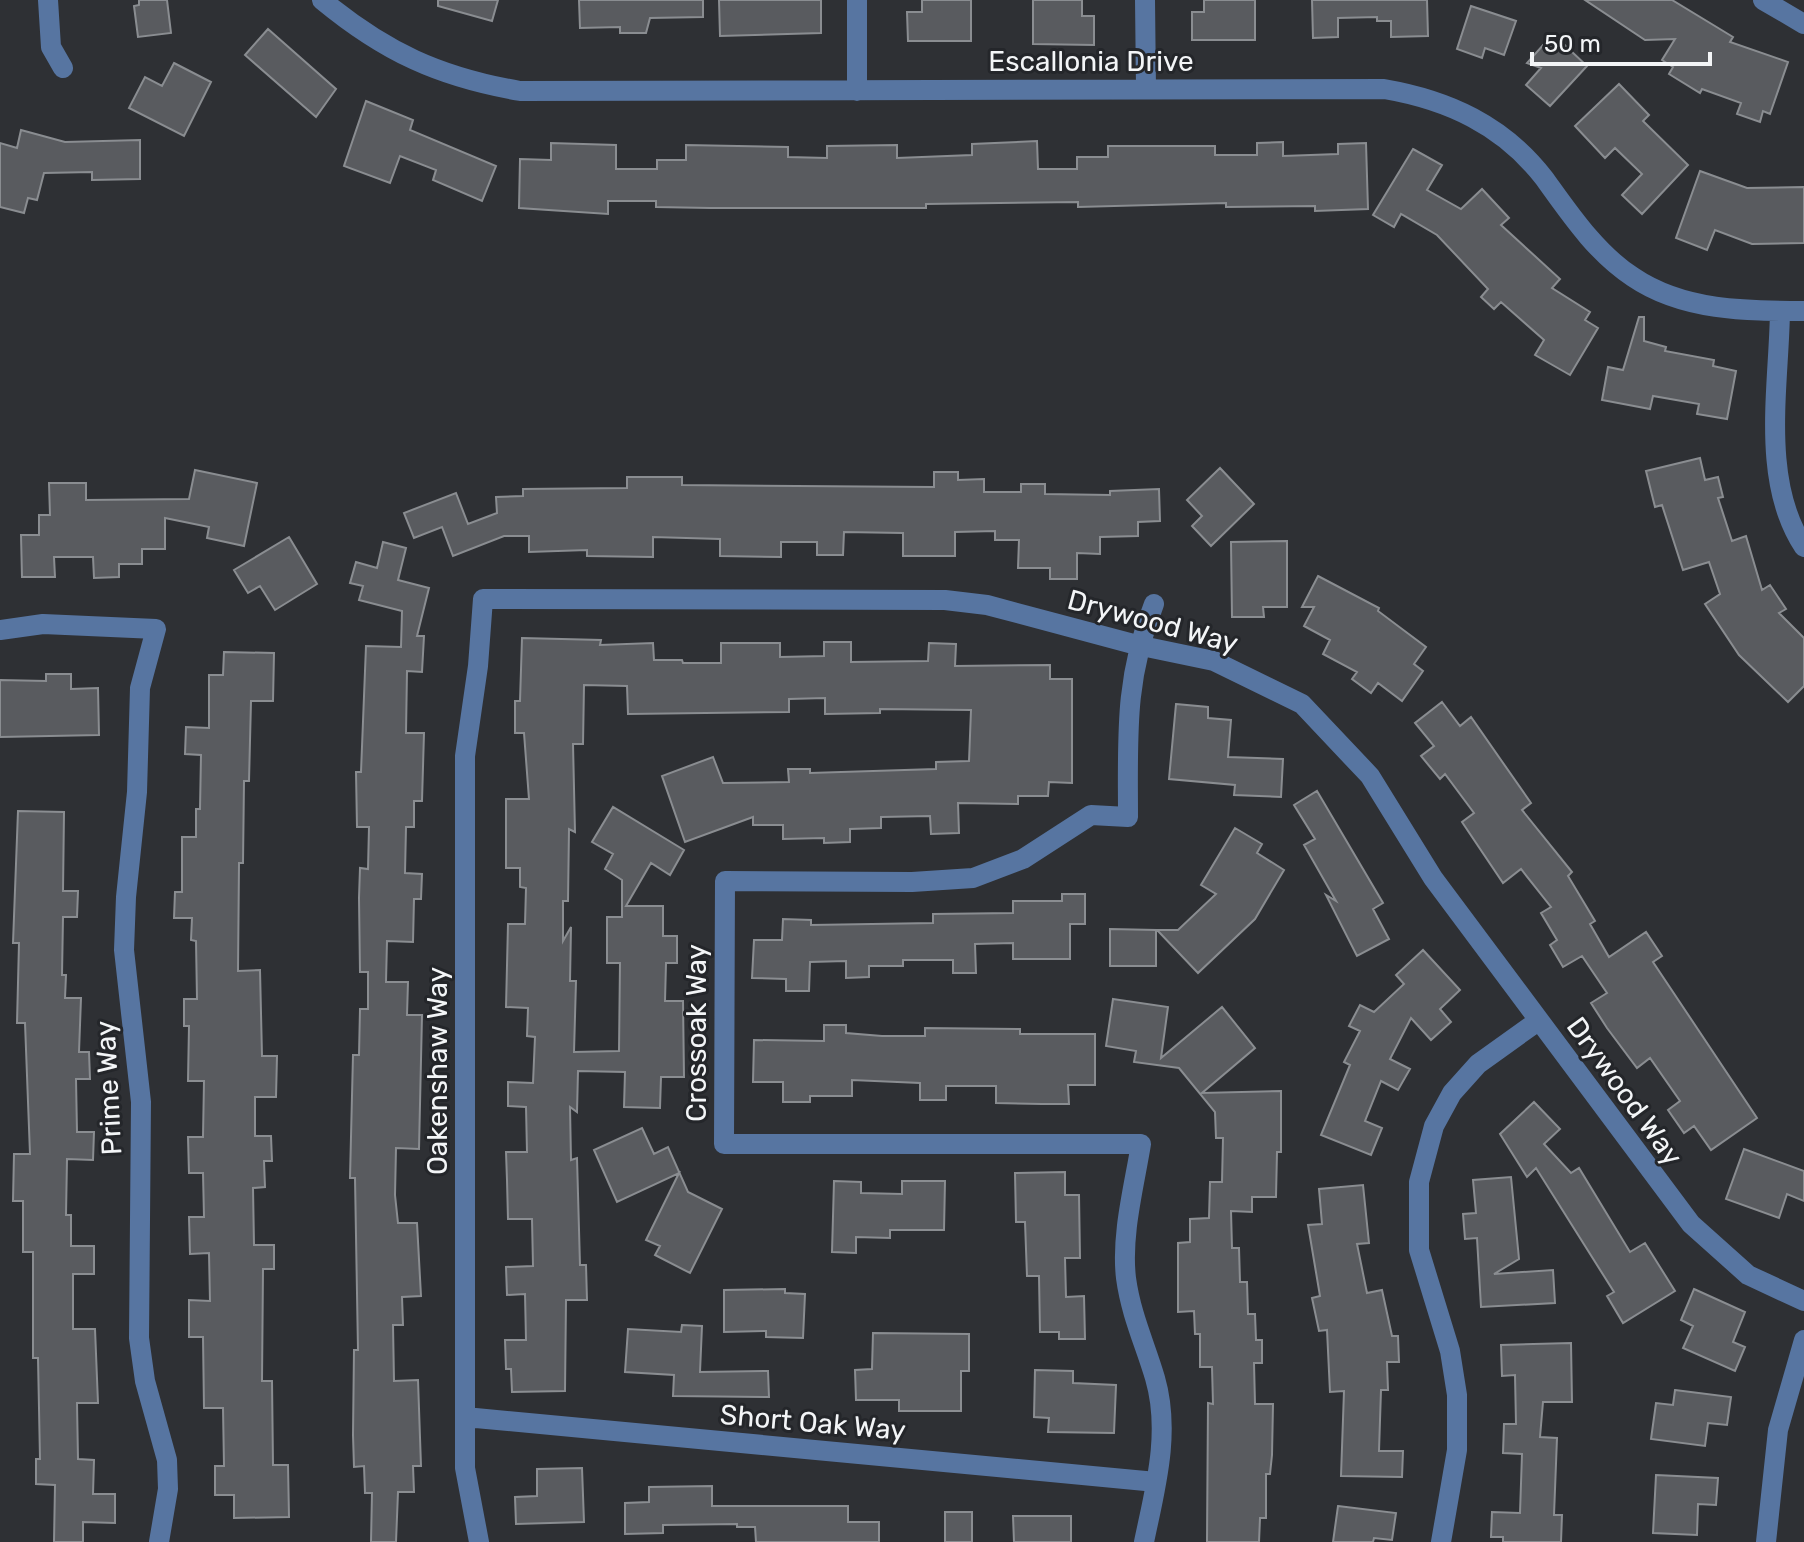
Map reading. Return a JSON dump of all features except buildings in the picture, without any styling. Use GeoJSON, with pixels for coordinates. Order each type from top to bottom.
{"type":"FeatureCollection","features":[{"type":"Feature","properties":{"kind":"street"},"geometry":{"type":"LineString","coordinates":[[48,0],[51,47],[63,68]]}},
{"type":"Feature","properties":{"kind":"street","name":"Escallonia Drive"},"geometry":{"type":"LineString","coordinates":[[322,0],[398,54],[469,82],[520,91],[1384,89],[1424,96],[1489,126],[1517,147],[1586,234],[1634,278],[1695,303],[1728,309],[1804,311]]}},
{"type":"Feature","properties":{"kind":"street"},"geometry":{"type":"LineString","coordinates":[[857,0],[857,91]]}},
{"type":"Feature","properties":{"kind":"street"},"geometry":{"type":"LineString","coordinates":[[1145,0],[1146,88]]}},
{"type":"Feature","properties":{"kind":"street"},"geometry":{"type":"LineString","coordinates":[[1763,0],[1804,24]]}},
{"type":"Feature","properties":{"kind":"street"},"geometry":{"type":"LineString","coordinates":[[1780,311],[1778,478],[1786,513],[1804,547]]}},
{"type":"Feature","properties":{"kind":"street","name":"Drywood Way"},"geometry":{"type":"LineString","coordinates":[[483,599],[945,600],[987,605],[1137,645],[1214,661],[1262,683],[1312,712],[1370,776],[1433,878],[1691,1224],[1748,1275],[1804,1301]]}},
{"type":"Feature","properties":{"kind":"street","name":"Oakenshaw Way"},"geometry":{"type":"LineString","coordinates":[[479,1542],[465,1468],[465,756],[478,666],[483,599]]}},
{"type":"Feature","properties":{"kind":"street","name":"Crossoak Way"},"geometry":{"type":"LineString","coordinates":[[1144,1542],[1162,1453],[1162,1421],[1156,1380],[1134,1325],[1126,1275],[1129,1217],[1141,1144],[724,1144],[725,881],[912,882],[973,878],[1023,859],[1091,815],[1128,817],[1128,702],[1137,645],[1154,604]]}},
{"type":"Feature","properties":{"kind":"street","name":"Prime Way"},"geometry":{"type":"LineString","coordinates":[[0,630],[43,624],[156,629],[140,688],[137,792],[124,950],[141,1102],[139,1338],[145,1381],[167,1460],[168,1489],[159,1542]]}},
{"type":"Feature","properties":{"kind":"street"},"geometry":{"type":"LineString","coordinates":[[1441,1542],[1457,1450],[1457,1395],[1442,1318],[1419,1250],[1419,1182],[1434,1126],[1452,1093],[1478,1064],[1538,1021]]}},
{"type":"Feature","properties":{"kind":"street"},"geometry":{"type":"LineString","coordinates":[[1766,1542],[1770,1476],[1778,1430],[1804,1340]]}},
{"type":"Feature","properties":{"kind":"street","name":"Short Oak Way"},"geometry":{"type":"LineString","coordinates":[[465,1417],[1156,1482]]}}]}
